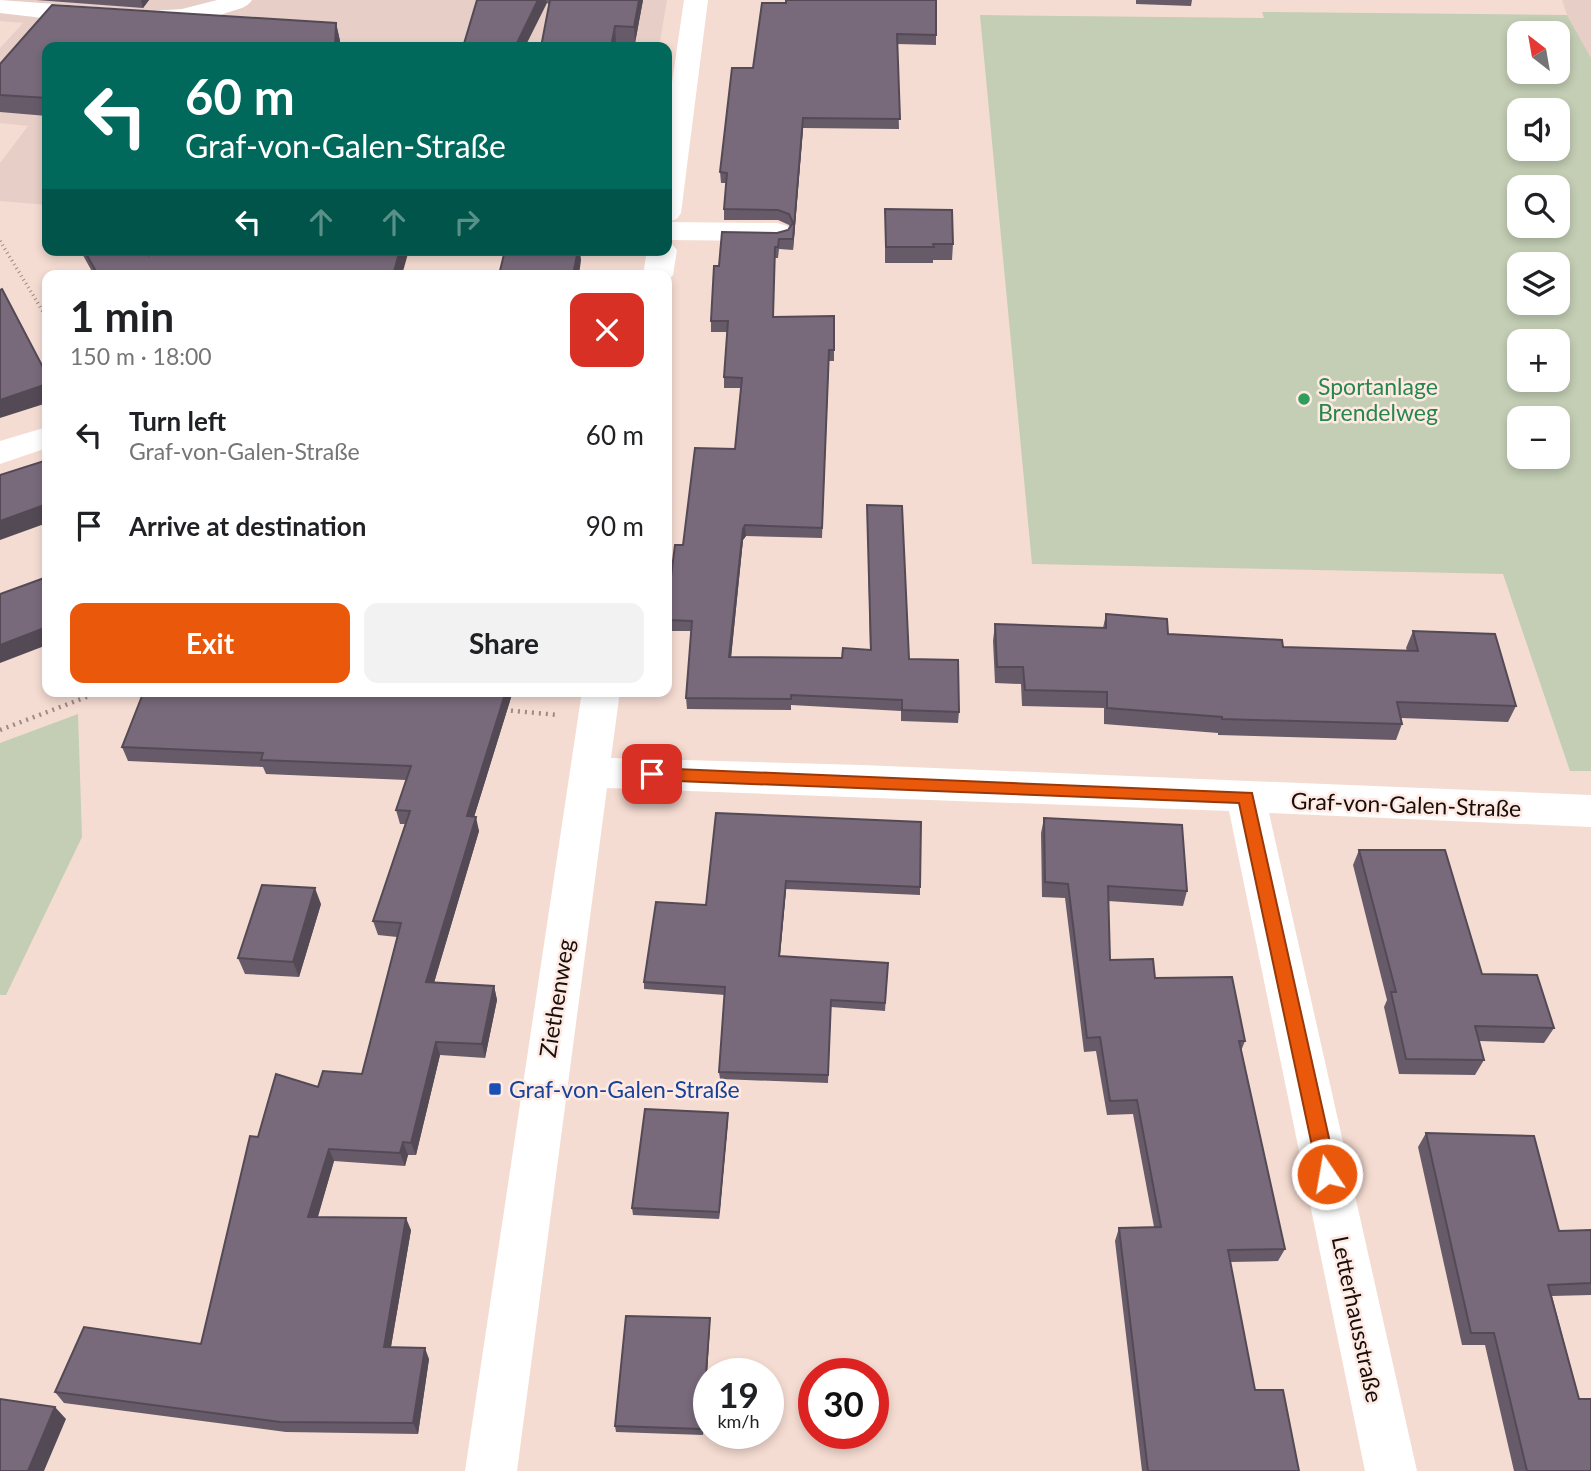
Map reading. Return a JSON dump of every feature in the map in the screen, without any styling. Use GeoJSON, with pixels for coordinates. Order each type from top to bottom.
{"type":"FeatureCollection","features":[{"type":"Feature","properties":{"kind":"street"},"geometry":{"type":"LineString","coordinates":[[0,6],[133,18],[179,19],[240,0]]}},
{"type":"Feature","properties":{"kind":"street"},"geometry":{"type":"LineString","coordinates":[[672,176],[696,0]]}},
{"type":"Feature","properties":{"kind":"street"},"geometry":{"type":"LineString","coordinates":[[672,230],[777,232]]}},
{"type":"Feature","properties":{"kind":"street"},"geometry":{"type":"LineString","coordinates":[[0,453],[42,439]]}},
{"type":"Feature","properties":{"kind":"street","name":"Ziethenweg"},"geometry":{"type":"LineString","coordinates":[[491,1471],[542,1088],[599,705]]}},
{"type":"Feature","properties":{"kind":"street","name":"Graf-von-Galen-Straße"},"geometry":{"type":"LineString","coordinates":[[591,772],[1591,811]]}},
{"type":"Feature","properties":{"kind":"street","name":"Letterhausstraße"},"geometry":{"type":"LineString","coordinates":[[1246,797],[1391,1471]]}},
{"type":"Feature","properties":{"kind":"path"},"geometry":{"type":"LineString","coordinates":[[0,241],[42,310]]}},
{"type":"Feature","properties":{"kind":"path"},"geometry":{"type":"LineString","coordinates":[[0,730],[86,697]]}},
{"type":"Feature","properties":{"kind":"path"},"geometry":{"type":"LineString","coordinates":[[496,710],[599,705]]}},
{"type":"Feature","properties":{"kind":"shaded area"},"geometry":{"type":"Polygon","coordinates":[[[0,0],[667,0],[660,42],[42,42],[42,205],[0,201],[0,163],[28,126],[0,123],[0,48],[23,23],[0,21],[0,0]]]}},
{"type":"Feature","properties":{"kind":"shaded area"},"geometry":{"type":"Polygon","coordinates":[[[1562,0],[1591,0],[1591,58],[1567,15],[1562,0]]]}},
{"type":"Feature","properties":{"kind":"green space","name":"Sportanlage Brendelweg"},"geometry":{"type":"Polygon","coordinates":[[[1262,12],[1567,15],[1591,58],[1591,771],[1570,771],[1503,574],[1032,564],[980,15],[1264,18],[1262,12]]]}},
{"type":"Feature","properties":{"kind":"green space"},"geometry":{"type":"Polygon","coordinates":[[[78,714],[82,837],[6,995],[0,995],[0,743],[78,714]]]}},
{"type":"Feature","properties":{"kind":"building"},"geometry":{"type":"Polygon","coordinates":[[[477,0],[538,0],[517,42],[464,42],[477,0]]]}},
{"type":"Feature","properties":{"kind":"building"},"geometry":{"type":"Polygon","coordinates":[[[550,0],[639,0],[634,27],[615,26],[612,42],[542,42],[550,0]]]}},
{"type":"Feature","properties":{"kind":"building"},"geometry":{"type":"Polygon","coordinates":[[[786,0],[936,0],[936,35],[897,34],[900,119],[803,118],[793,239],[779,239],[778,247],[775,247],[773,317],[834,316],[834,350],[829,350],[822,528],[745,525],[729,657],[842,658],[843,648],[871,650],[867,505],[902,506],[909,659],[958,660],[959,712],[902,710],[902,700],[791,695],[791,699],[686,698],[692,621],[672,620],[675,545],[683,545],[695,448],[735,449],[742,378],[724,377],[728,321],[711,321],[714,266],[719,266],[722,232],[777,233],[788,230],[793,223],[789,214],[778,210],[724,209],[727,173],[720,172],[732,68],[753,68],[762,3],[786,3],[786,0]]]}},
{"type":"Feature","properties":{"kind":"building"},"geometry":{"type":"Polygon","coordinates":[[[52,5],[336,23],[335,42],[42,42],[42,98],[0,95],[0,64],[52,5]]]}},
{"type":"Feature","properties":{"kind":"building"},"geometry":{"type":"Polygon","coordinates":[[[885,209],[952,210],[953,244],[933,244],[934,247],[886,247],[885,209]]]}},
{"type":"Feature","properties":{"kind":"building"},"geometry":{"type":"Polygon","coordinates":[[[87,256],[398,256],[394,270],[95,270],[87,256]]]}},
{"type":"Feature","properties":{"kind":"building"},"geometry":{"type":"Polygon","coordinates":[[[504,256],[577,256],[574,270],[500,270],[504,256]]]}},
{"type":"Feature","properties":{"kind":"building"},"geometry":{"type":"Polygon","coordinates":[[[2,289],[42,365],[42,386],[0,400],[2,289]]]}},
{"type":"Feature","properties":{"kind":"building"},"geometry":{"type":"Polygon","coordinates":[[[42,462],[42,506],[0,521],[0,475],[42,462]]]}},
{"type":"Feature","properties":{"kind":"building"},"geometry":{"type":"Polygon","coordinates":[[[42,579],[42,629],[0,645],[0,594],[42,579]]]}},
{"type":"Feature","properties":{"kind":"building"},"geometry":{"type":"Polygon","coordinates":[[[1106,614],[1167,619],[1168,634],[1282,640],[1283,647],[1418,651],[1413,631],[1495,634],[1516,706],[1397,702],[1402,724],[1222,719],[1107,708],[1107,692],[1025,690],[1023,667],[997,667],[995,624],[1106,628],[1106,614]]]}},
{"type":"Feature","properties":{"kind":"building"},"geometry":{"type":"Polygon","coordinates":[[[142,697],[504,697],[467,816],[476,817],[426,982],[494,986],[482,1044],[436,1042],[411,1143],[403,1142],[400,1153],[329,1149],[308,1217],[406,1218],[384,1347],[425,1348],[413,1423],[280,1422],[55,1392],[84,1327],[201,1344],[250,1136],[258,1137],[276,1074],[318,1087],[323,1071],[362,1074],[401,923],[373,921],[410,811],[396,810],[411,766],[261,760],[263,753],[122,747],[142,697]]]}},
{"type":"Feature","properties":{"kind":"building"},"geometry":{"type":"Polygon","coordinates":[[[716,813],[921,822],[920,887],[786,881],[779,956],[888,963],[885,1003],[831,1000],[828,1075],[719,1072],[725,987],[644,982],[656,902],[706,905],[716,813]]]}},
{"type":"Feature","properties":{"kind":"building"},"geometry":{"type":"Polygon","coordinates":[[[1044,818],[1182,825],[1187,891],[1108,886],[1110,960],[1153,959],[1155,978],[1232,977],[1245,1041],[1239,1041],[1285,1249],[1228,1250],[1255,1390],[1283,1390],[1299,1471],[1148,1471],[1119,1228],[1161,1227],[1137,1100],[1110,1101],[1100,1037],[1087,1038],[1068,884],[1045,882],[1044,818]]]}},
{"type":"Feature","properties":{"kind":"building"},"geometry":{"type":"Polygon","coordinates":[[[1359,850],[1445,850],[1482,974],[1537,975],[1554,1028],[1475,1026],[1484,1060],[1406,1059],[1391,992],[1396,992],[1359,850]]]}},
{"type":"Feature","properties":{"kind":"building"},"geometry":{"type":"Polygon","coordinates":[[[262,885],[315,888],[293,962],[238,958],[262,885]]]}},
{"type":"Feature","properties":{"kind":"building"},"geometry":{"type":"Polygon","coordinates":[[[645,1109],[728,1113],[719,1212],[632,1208],[645,1109]]]}},
{"type":"Feature","properties":{"kind":"building"},"geometry":{"type":"Polygon","coordinates":[[[1426,1133],[1534,1136],[1559,1231],[1591,1230],[1591,1283],[1548,1285],[1579,1399],[1591,1399],[1591,1471],[1527,1471],[1494,1333],[1471,1333],[1426,1133]]]}},
{"type":"Feature","properties":{"kind":"building"},"geometry":{"type":"Polygon","coordinates":[[[626,1316],[710,1318],[707,1358],[693,1358],[693,1429],[615,1426],[626,1316]]]}},
{"type":"Feature","properties":{"kind":"building"},"geometry":{"type":"Polygon","coordinates":[[[0,1399],[55,1407],[28,1471],[0,1471],[0,1399]]]}},
{"type":"Feature","properties":{"kind":"place","name":"Sportanlage Brendelweg"},"geometry":{"type":"Point","coordinates":[1304,399]}},
{"type":"Feature","properties":{"kind":"place","name":"Graf-von-Galen-Straße"},"geometry":{"type":"Point","coordinates":[495,1089]}},
{"type":"Feature","properties":{"kind":"route"},"geometry":{"type":"LineString","coordinates":[[652,774],[1246,797],[1327,1174]]}}]}
